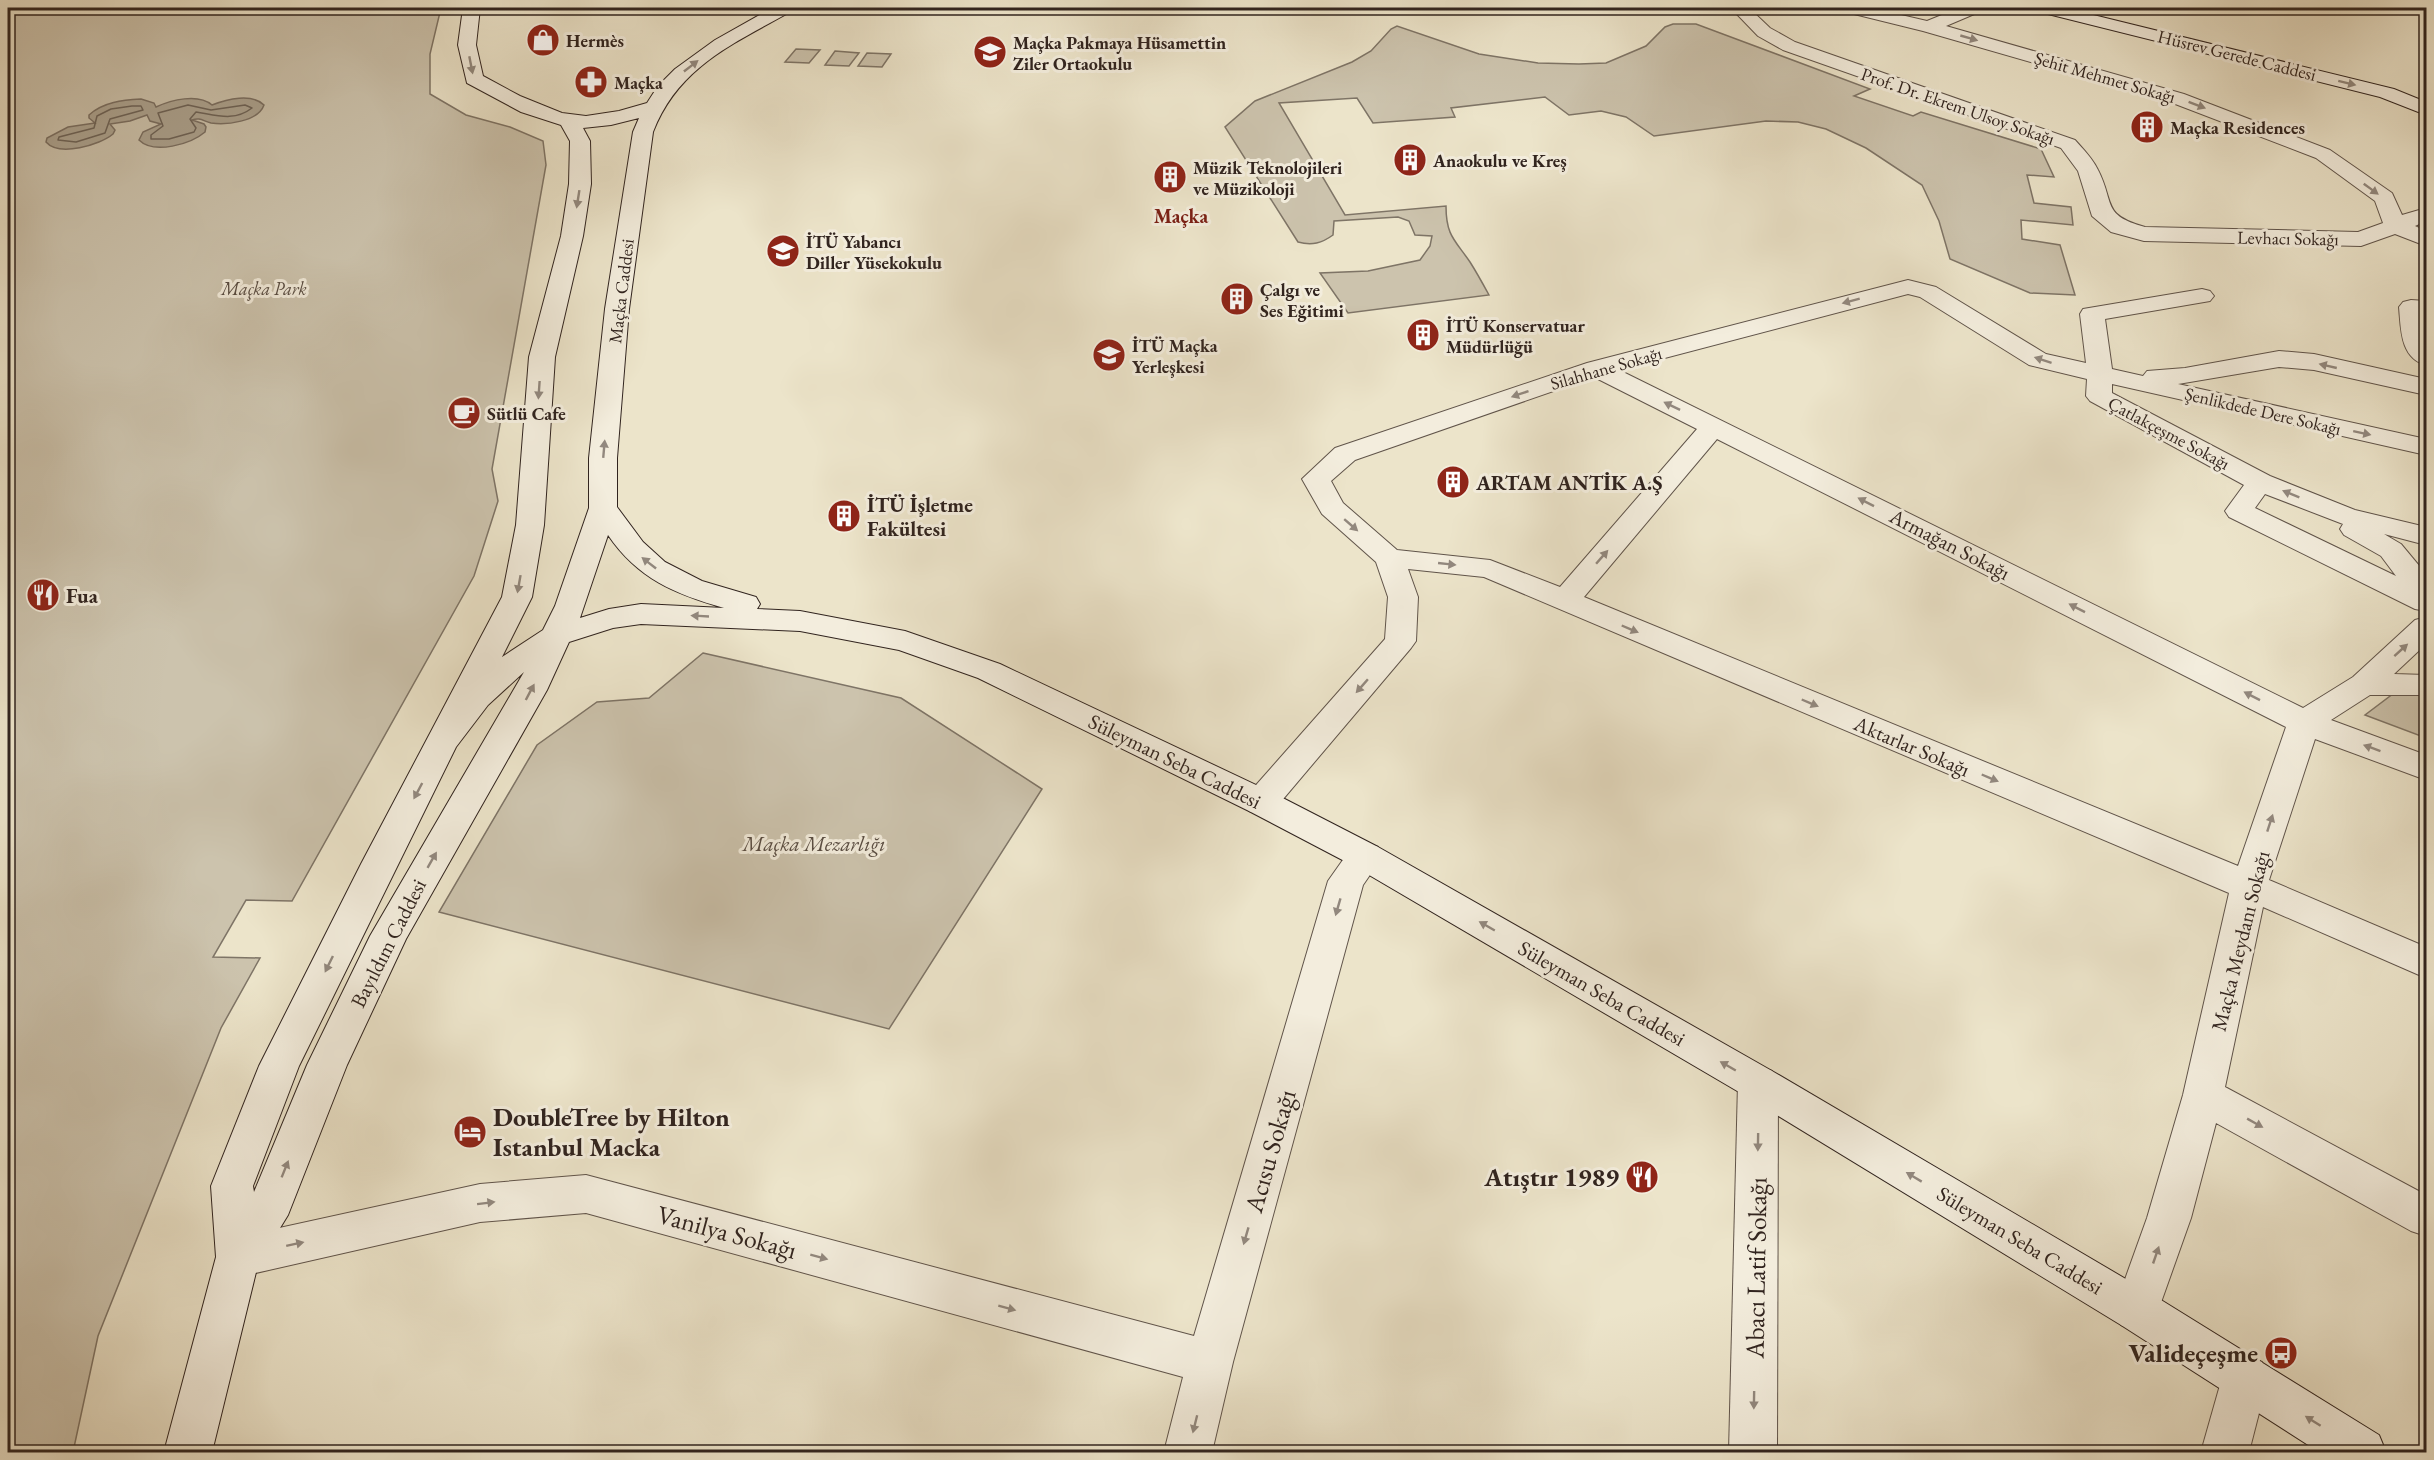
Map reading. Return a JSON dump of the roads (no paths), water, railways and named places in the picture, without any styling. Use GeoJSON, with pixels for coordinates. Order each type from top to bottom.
{"type":"FeatureCollection","features":[{"type":"Feature","properties":{"kind":"street"},"geometry":{"type":"LineString","coordinates":[[471,8],[467,45],[474,79],[512,101],[537,112],[600,126],[647,117],[680,75],[697,61],[784,8]]}},
{"type":"Feature","properties":{"kind":"street","name":"Prof. Dr. Ekrem Ulsoy Sokağı"},"geometry":{"type":"LineString","coordinates":[[1740,8],[1764,32],[1789,46],[2068,144],[2088,170],[2100,211],[2120,227],[2144,234]]}},
{"type":"Feature","properties":{"kind":"street","name":"Şehit Mehmet Sokağı"},"geometry":{"type":"LineString","coordinates":[[1852,8],[1929,27],[2178,98],[2323,154],[2384,198],[2396,226]]}},
{"type":"Feature","properties":{"kind":"street"},"geometry":{"type":"LineString","coordinates":[[1929,27],[1973,8]]}},
{"type":"Feature","properties":{"kind":"street","name":"Hüsrev Gerede Caddesi"},"geometry":{"type":"LineString","coordinates":[[2046,8],[2387,93],[2427,109]]}},
{"type":"Feature","properties":{"kind":"street","name":"Maçka Caddesi"},"geometry":{"type":"LineString","coordinates":[[556,636],[570,606],[603,508],[603,458],[617,309],[647,117]]}},
{"type":"Feature","properties":{"kind":"street"},"geometry":{"type":"LineString","coordinates":[[445,739],[517,597],[530,525],[542,357],[572,236],[580,184],[580,141],[576,121]]}},
{"type":"Feature","properties":{"kind":"street","name":"Levhacı Sokağı"},"geometry":{"type":"LineString","coordinates":[[2144,234],[2361,239],[2427,214]]}},
{"type":"Feature","properties":{"kind":"street"},"geometry":{"type":"LineString","coordinates":[[2396,226],[2427,239]]}},
{"type":"Feature","properties":{"kind":"street","name":"Silahhane Sokağı"},"geometry":{"type":"LineString","coordinates":[[1389,558],[1332,508],[1316,479],[1345,454],[1596,368],[1908,287]]}},
{"type":"Feature","properties":{"kind":"street","name":"Çatlakçeşme Sokağı"},"geometry":{"type":"LineString","coordinates":[[1908,287],[1928,292],[2038,360],[2100,375],[2099,396],[2260,482],[2345,516],[2427,536]]}},
{"type":"Feature","properties":{"kind":"street"},"geometry":{"type":"LineString","coordinates":[[2202,296],[2092,314],[2100,375],[2185,376],[2279,359],[2314,362],[2427,387]]}},
{"type":"Feature","properties":{"kind":"street"},"geometry":{"type":"LineString","coordinates":[[2423,349],[2411,307],[2427,308]]}},
{"type":"Feature","properties":{"kind":"street","name":"Armağan Sokağı"},"geometry":{"type":"LineString","coordinates":[[1596,368],[2304,722],[2427,768]]}},
{"type":"Feature","properties":{"kind":"street","name":"Şenlikdede Dere Sokağı"},"geometry":{"type":"LineString","coordinates":[[2100,375],[2427,447]]}},
{"type":"Feature","properties":{"kind":"street"},"geometry":{"type":"LineString","coordinates":[[1564,601],[1714,426]]}},
{"type":"Feature","properties":{"kind":"street"},"geometry":{"type":"LineString","coordinates":[[2260,482],[2239,511],[2427,602]]}},
{"type":"Feature","properties":{"kind":"street","name":"Süleyman Seba Caddesi"},"geometry":{"type":"LineString","coordinates":[[603,508],[642,558],[665,576],[697,591],[800,621],[905,641],[989,671],[1261,802],[1365,856],[1758,1083],[2137,1310],[2362,1452]]}},
{"type":"Feature","properties":{"kind":"street"},"geometry":{"type":"LineString","coordinates":[[2345,516],[2353,528],[2391,550],[2427,593]]}},
{"type":"Feature","properties":{"kind":"street"},"geometry":{"type":"LineString","coordinates":[[1261,802],[1400,641],[1403,597],[1389,558]]}},
{"type":"Feature","properties":{"kind":"street","name":"Aktarlar Sokağı"},"geometry":{"type":"LineString","coordinates":[[1389,558],[1490,569],[2249,886],[2427,963]]}},
{"type":"Feature","properties":{"kind":"street","name":"Süleyman Seba Caddesi"},"geometry":{"type":"LineString","coordinates":[[445,739],[477,697],[504,670],[556,636],[609,619],[641,614],[800,621]]}},
{"type":"Feature","properties":{"kind":"street"},"geometry":{"type":"LineString","coordinates":[[2304,722],[2364,684],[2427,627]]}},
{"type":"Feature","properties":{"kind":"street","name":"Bayıldım Caddesi"},"geometry":{"type":"LineString","coordinates":[[238,1257],[266,1215],[327,1065],[388,936],[531,690],[556,636]]}},
{"type":"Feature","properties":{"kind":"street"},"geometry":{"type":"LineString","coordinates":[[2364,684],[2427,685]]}},
{"type":"Feature","properties":{"kind":"street","name":"Maçka Meydanı Sokağı"},"geometry":{"type":"LineString","coordinates":[[2137,1310],[2169,1218],[2203,1095],[2249,886],[2304,722]]}},
{"type":"Feature","properties":{"kind":"street","name":"Bayıldım Caddesi"},"geometry":{"type":"LineString","coordinates":[[188,1452],[238,1257],[232,1186],[279,1066],[379,864],[445,739]]}},
{"type":"Feature","properties":{"kind":"street","name":"Acısu Sokağı"},"geometry":{"type":"LineString","coordinates":[[1188,1452],[1210,1362],[1346,881],[1365,856]]}},
{"type":"Feature","properties":{"kind":"street","name":"Abacı Latif Sokağı"},"geometry":{"type":"LineString","coordinates":[[1753,1452],[1758,1083]]}},
{"type":"Feature","properties":{"kind":"street"},"geometry":{"type":"LineString","coordinates":[[2203,1095],[2427,1217]]}},
{"type":"Feature","properties":{"kind":"street","name":"Vanilya Sokağı"},"geometry":{"type":"LineString","coordinates":[[238,1257],[480,1203],[586,1194],[1210,1362]]}},
{"type":"Feature","properties":{"kind":"street"},"geometry":{"type":"LineString","coordinates":[[2225,1452],[2245,1378]]}},
{"type":"Feature","properties":{"kind":"water"},"geometry":{"type":"Polygon","coordinates":[[[246,98],[259,101],[264,105],[261,111],[249,119],[233,123],[192,120],[204,124],[205,132],[182,144],[172,146],[154,147],[139,140],[143,132],[161,124],[150,121],[147,115],[130,121],[110,124],[115,130],[113,134],[99,142],[80,148],[60,149],[46,142],[47,138],[68,127],[95,123],[89,115],[100,107],[120,101],[141,99],[154,103],[156,107],[177,100],[199,99],[212,105],[232,99],[246,98]]]}},
{"type":"Feature","properties":{"kind":"place","name":"Hermès"},"geometry":{"type":"Point","coordinates":[543,40]}},
{"type":"Feature","properties":{"kind":"place","name":"Maçka Pakmaya Hüsamettin Ziler Ortaokulu"},"geometry":{"type":"Point","coordinates":[990,52]}},
{"type":"Feature","properties":{"kind":"place","name":"Maçka"},"geometry":{"type":"Point","coordinates":[591,82]}},
{"type":"Feature","properties":{"kind":"place","name":"Maçka Residences"},"geometry":{"type":"Point","coordinates":[2147,127]}},
{"type":"Feature","properties":{"kind":"place","name":"Anaokulu ve Kreş"},"geometry":{"type":"Point","coordinates":[1410,160]}},
{"type":"Feature","properties":{"kind":"place","name":"Müzik Teknolojileri ve Müzikoloji"},"geometry":{"type":"Point","coordinates":[1170,177]}},
{"type":"Feature","properties":{"kind":"place","name":"İTÜ Yabancı Diller Yüsekokulu"},"geometry":{"type":"Point","coordinates":[783,251]}},
{"type":"Feature","properties":{"kind":"place","name":"Çalgı ve Ses Eğitimi"},"geometry":{"type":"Point","coordinates":[1237,299]}},
{"type":"Feature","properties":{"kind":"place","name":"İTÜ Konservatuar Müdürlüğü"},"geometry":{"type":"Point","coordinates":[1423,335]}},
{"type":"Feature","properties":{"kind":"place","name":"İTÜ Maçka Yerleşkesi"},"geometry":{"type":"Point","coordinates":[1109,355]}},
{"type":"Feature","properties":{"kind":"place","name":"Sütlü Cafe"},"geometry":{"type":"Point","coordinates":[464,413]}},
{"type":"Feature","properties":{"kind":"place","name":"ARTAM ANTİK A.Ş"},"geometry":{"type":"Point","coordinates":[1453,482]}},
{"type":"Feature","properties":{"kind":"place","name":"İTÜ İşletme Fakültesi"},"geometry":{"type":"Point","coordinates":[844,516]}},
{"type":"Feature","properties":{"kind":"place","name":"Fua"},"geometry":{"type":"Point","coordinates":[43,595]}},
{"type":"Feature","properties":{"kind":"place","name":"DoubleTree by Hilton Istanbul Macka"},"geometry":{"type":"Point","coordinates":[470,1132]}},
{"type":"Feature","properties":{"kind":"place","name":"Atıştır 1989"},"geometry":{"type":"Point","coordinates":[1642,1177]}},
{"type":"Feature","properties":{"kind":"place","name":"Valideçeşme"},"geometry":{"type":"Point","coordinates":[2281,1353]}},
{"type":"Feature","properties":{"kind":"district","name":"Maçka"},"geometry":{"type":"Point","coordinates":[1181,216]}},
{"type":"Feature","properties":{"kind":"park label","name":"Maçka Park"},"geometry":{"type":"Point","coordinates":[264,288]}},
{"type":"Feature","properties":{"kind":"park label","name":"Maçka Mezarlığı"},"geometry":{"type":"Point","coordinates":[814,843]}}]}
